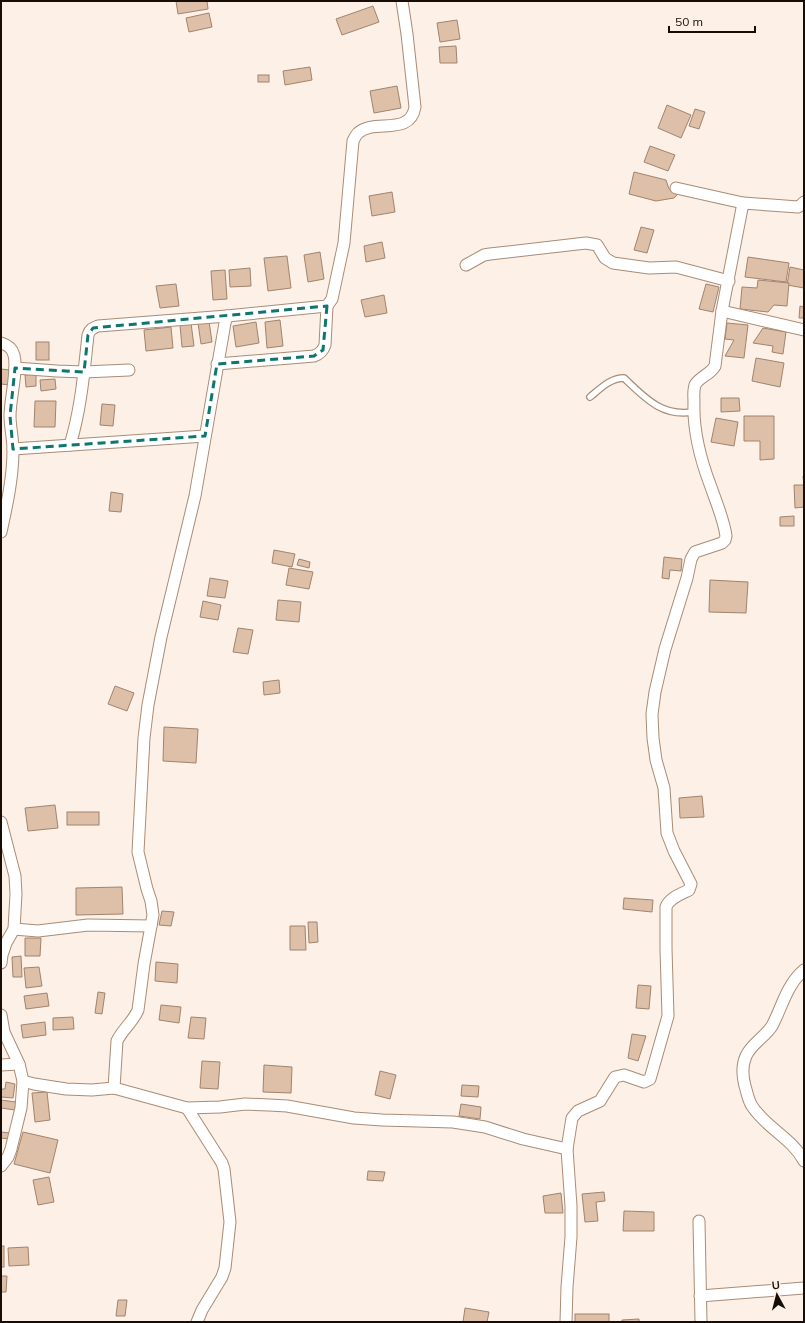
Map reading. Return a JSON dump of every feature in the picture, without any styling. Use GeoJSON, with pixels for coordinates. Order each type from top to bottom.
{"type":"FeatureCollection","features":[{"type":"Feature","properties":{"kind":"street"},"geometry":{"type":"LineString","coordinates":[[217,364],[314,356],[323,350],[325,345],[327,306],[335,291],[343,248],[353,141],[357,134],[365,129],[403,124],[410,120],[414,114],[415,107],[402,1]]}},
{"type":"Feature","properties":{"kind":"street"},"geometry":{"type":"LineString","coordinates":[[676,188],[743,203],[798,207],[804,202]]}},
{"type":"Feature","properties":{"kind":"street"},"geometry":{"type":"LineString","coordinates":[[566,1322],[571,1237],[571,1206],[567,1149],[572,1118],[578,1111],[600,1101],[615,1076],[624,1075],[644,1082],[650,1079],[668,1016],[666,907],[671,900],[689,890],[691,884],[674,851],[668,833],[664,788],[656,760],[653,738],[652,714],[655,692],[665,649],[687,578],[692,555],[699,550],[722,543],[726,536],[706,475],[698,444],[693,412],[694,390],[698,381],[712,371],[715,366],[722,311],[743,203]]}},
{"type":"Feature","properties":{"kind":"street"},"geometry":{"type":"LineString","coordinates":[[466,265],[484,255],[586,243],[597,245],[605,258],[613,262],[648,268],[676,267],[729,281]]}},
{"type":"Feature","properties":{"kind":"street"},"geometry":{"type":"LineString","coordinates":[[70,445],[76,424],[88,335],[89,331],[93,328],[98,326],[227,316],[327,306]]}},
{"type":"Feature","properties":{"kind":"street"},"geometry":{"type":"LineString","coordinates":[[722,311],[804,330]]}},
{"type":"Feature","properties":{"kind":"street"},"geometry":{"type":"LineString","coordinates":[[114,1088],[117,1040],[136,1015],[138,1010],[144,964],[153,915],[151,901],[138,852],[144,738],[148,705],[161,636],[195,496],[217,364],[227,316]]}},
{"type":"Feature","properties":{"kind":"street"},"geometry":{"type":"LineString","coordinates":[[1,343],[12,349],[15,368],[10,416],[13,449],[12,474],[2,527]]}},
{"type":"Feature","properties":{"kind":"street"},"geometry":{"type":"LineString","coordinates":[[15,368],[84,372],[129,370]]}},
{"type":"Feature","properties":{"kind":"street"},"geometry":{"type":"LineString","coordinates":[[13,449],[205,436]]}},
{"type":"Feature","properties":{"kind":"street"},"geometry":{"type":"LineString","coordinates":[[1,822],[15,876],[16,910],[14,929],[6,943],[1,964]]}},
{"type":"Feature","properties":{"kind":"street"},"geometry":{"type":"LineString","coordinates":[[14,929],[38,931],[88,925],[151,926]]}},
{"type":"Feature","properties":{"kind":"street"},"geometry":{"type":"LineString","coordinates":[[804,970],[793,983],[771,1027],[747,1054],[743,1063],[742,1072],[751,1104],[760,1117],[795,1147],[804,1161]]}},
{"type":"Feature","properties":{"kind":"street"},"geometry":{"type":"LineString","coordinates":[[1,1015],[4,1032],[19,1064],[23,1081],[21,1108],[11,1148],[8,1157],[1,1166]]}},
{"type":"Feature","properties":{"kind":"street"},"geometry":{"type":"LineString","coordinates":[[1,1065],[19,1064]]}},
{"type":"Feature","properties":{"kind":"street"},"geometry":{"type":"LineString","coordinates":[[23,1081],[66,1089],[92,1090],[114,1088],[187,1108],[268,1104],[354,1118],[453,1122],[485,1127],[523,1139],[567,1149]]}},
{"type":"Feature","properties":{"kind":"street"},"geometry":{"type":"LineString","coordinates":[[187,1108],[222,1163],[230,1222],[225,1268],[197,1322]]}},
{"type":"Feature","properties":{"kind":"street"},"geometry":{"type":"LineString","coordinates":[[699,1221],[701,1322]]}},
{"type":"Feature","properties":{"kind":"street"},"geometry":{"type":"LineString","coordinates":[[700,1296],[804,1288]]}},
{"type":"Feature","properties":{"kind":"lane"},"geometry":{"type":"LineString","coordinates":[[590,396],[610,381],[618,378],[624,378],[643,396],[667,411],[683,414],[693,412]]}},
{"type":"Feature","properties":{"kind":"highlighted area"},"geometry":{"type":"Polygon","coordinates":[[[327,306],[323,350],[314,356],[217,364],[205,436],[13,449],[10,416],[15,368],[84,372],[88,335],[93,328],[327,306]]]}},
{"type":"Feature","properties":{"kind":"building"},"geometry":{"type":"Polygon","coordinates":[[[176,1],[207,1],[208,9],[178,14],[176,1]]]}},
{"type":"Feature","properties":{"kind":"building"},"geometry":{"type":"Polygon","coordinates":[[[373,6],[379,22],[342,35],[336,19],[373,6]]]}},
{"type":"Feature","properties":{"kind":"building"},"geometry":{"type":"Polygon","coordinates":[[[209,13],[212,27],[189,32],[186,18],[209,13]]]}},
{"type":"Feature","properties":{"kind":"building"},"geometry":{"type":"Polygon","coordinates":[[[457,20],[460,39],[440,42],[437,23],[457,20]]]}},
{"type":"Feature","properties":{"kind":"building"},"geometry":{"type":"Polygon","coordinates":[[[456,46],[457,63],[440,63],[439,47],[456,46]]]}},
{"type":"Feature","properties":{"kind":"building"},"geometry":{"type":"Polygon","coordinates":[[[310,67],[312,80],[285,85],[283,71],[310,67]]]}},
{"type":"Feature","properties":{"kind":"building"},"geometry":{"type":"Polygon","coordinates":[[[258,75],[269,75],[269,82],[258,82],[258,75]]]}},
{"type":"Feature","properties":{"kind":"building"},"geometry":{"type":"Polygon","coordinates":[[[397,86],[401,108],[374,113],[370,91],[397,86]]]}},
{"type":"Feature","properties":{"kind":"building"},"geometry":{"type":"Polygon","coordinates":[[[667,105],[691,115],[681,138],[658,128],[667,105]]]}},
{"type":"Feature","properties":{"kind":"building"},"geometry":{"type":"Polygon","coordinates":[[[695,109],[705,112],[699,129],[689,126],[695,109]]]}},
{"type":"Feature","properties":{"kind":"building"},"geometry":{"type":"Polygon","coordinates":[[[650,146],[675,155],[668,171],[644,162],[650,146]]]}},
{"type":"Feature","properties":{"kind":"building"},"geometry":{"type":"Polygon","coordinates":[[[634,172],[666,180],[669,189],[679,193],[674,198],[656,201],[629,194],[634,172]]]}},
{"type":"Feature","properties":{"kind":"building"},"geometry":{"type":"Polygon","coordinates":[[[392,192],[395,212],[372,216],[369,196],[392,192]]]}},
{"type":"Feature","properties":{"kind":"building"},"geometry":{"type":"Polygon","coordinates":[[[641,227],[654,230],[647,253],[634,250],[641,227]]]}},
{"type":"Feature","properties":{"kind":"building"},"geometry":{"type":"Polygon","coordinates":[[[382,242],[385,258],[366,262],[364,246],[382,242]]]}},
{"type":"Feature","properties":{"kind":"building"},"geometry":{"type":"Polygon","coordinates":[[[320,252],[324,279],[308,282],[304,255],[320,252]]]}},
{"type":"Feature","properties":{"kind":"building"},"geometry":{"type":"Polygon","coordinates":[[[287,256],[291,288],[268,291],[264,258],[287,256]]]}},
{"type":"Feature","properties":{"kind":"building"},"geometry":{"type":"Polygon","coordinates":[[[748,257],[789,263],[786,282],[745,277],[748,257]]]}},
{"type":"Feature","properties":{"kind":"building"},"geometry":{"type":"Polygon","coordinates":[[[790,267],[804,270],[804,288],[787,285],[790,267]]]}},
{"type":"Feature","properties":{"kind":"building"},"geometry":{"type":"Polygon","coordinates":[[[250,268],[251,286],[230,287],[229,270],[250,268]]]}},
{"type":"Feature","properties":{"kind":"building"},"geometry":{"type":"Polygon","coordinates":[[[225,270],[227,299],[213,300],[211,271],[225,270]]]}},
{"type":"Feature","properties":{"kind":"building"},"geometry":{"type":"Polygon","coordinates":[[[758,280],[789,283],[787,306],[774,305],[768,312],[740,309],[742,287],[757,288],[758,280]]]}},
{"type":"Feature","properties":{"kind":"building"},"geometry":{"type":"Polygon","coordinates":[[[176,284],[179,306],[160,308],[156,286],[176,284]]]}},
{"type":"Feature","properties":{"kind":"building"},"geometry":{"type":"Polygon","coordinates":[[[706,284],[719,287],[713,312],[699,309],[706,284]]]}},
{"type":"Feature","properties":{"kind":"building"},"geometry":{"type":"Polygon","coordinates":[[[384,295],[387,313],[365,317],[361,300],[384,295]]]}},
{"type":"Feature","properties":{"kind":"building"},"geometry":{"type":"Polygon","coordinates":[[[800,306],[804,307],[804,318],[799,318],[800,306]]]}},
{"type":"Feature","properties":{"kind":"building"},"geometry":{"type":"Polygon","coordinates":[[[280,320],[283,346],[267,348],[265,322],[280,320]]]}},
{"type":"Feature","properties":{"kind":"building"},"geometry":{"type":"Polygon","coordinates":[[[209,321],[212,342],[201,344],[198,323],[209,321]]]}},
{"type":"Feature","properties":{"kind":"building"},"geometry":{"type":"Polygon","coordinates":[[[256,322],[259,343],[236,347],[233,326],[256,322]]]}},
{"type":"Feature","properties":{"kind":"building"},"geometry":{"type":"Polygon","coordinates":[[[191,323],[194,346],[182,347],[180,325],[191,323]]]}},
{"type":"Feature","properties":{"kind":"building"},"geometry":{"type":"Polygon","coordinates":[[[727,323],[748,325],[744,358],[725,356],[734,340],[725,339],[727,323]]]}},
{"type":"Feature","properties":{"kind":"building"},"geometry":{"type":"Polygon","coordinates":[[[171,327],[173,348],[146,351],[144,330],[171,327]]]}},
{"type":"Feature","properties":{"kind":"building"},"geometry":{"type":"Polygon","coordinates":[[[763,328],[786,332],[783,354],[772,352],[773,346],[753,343],[763,328]]]}},
{"type":"Feature","properties":{"kind":"building"},"geometry":{"type":"Polygon","coordinates":[[[36,342],[49,342],[49,360],[36,360],[36,342]]]}},
{"type":"Feature","properties":{"kind":"building"},"geometry":{"type":"Polygon","coordinates":[[[756,358],[784,363],[780,387],[752,381],[756,358]]]}},
{"type":"Feature","properties":{"kind":"building"},"geometry":{"type":"Polygon","coordinates":[[[1,369],[11,370],[10,385],[1,384],[1,369]]]}},
{"type":"Feature","properties":{"kind":"building"},"geometry":{"type":"Polygon","coordinates":[[[36,374],[36,386],[26,387],[25,375],[36,374]]]}},
{"type":"Feature","properties":{"kind":"building"},"geometry":{"type":"Polygon","coordinates":[[[55,379],[56,389],[41,391],[40,380],[55,379]]]}},
{"type":"Feature","properties":{"kind":"building"},"geometry":{"type":"Polygon","coordinates":[[[721,398],[739,398],[740,411],[721,412],[721,398]]]}},
{"type":"Feature","properties":{"kind":"building"},"geometry":{"type":"Polygon","coordinates":[[[35,401],[56,401],[55,427],[34,427],[35,401]]]}},
{"type":"Feature","properties":{"kind":"building"},"geometry":{"type":"Polygon","coordinates":[[[102,404],[115,405],[113,426],[100,425],[102,404]]]}},
{"type":"Feature","properties":{"kind":"building"},"geometry":{"type":"Polygon","coordinates":[[[744,416],[774,416],[774,459],[760,460],[760,441],[744,441],[744,416]]]}},
{"type":"Feature","properties":{"kind":"building"},"geometry":{"type":"Polygon","coordinates":[[[716,418],[738,422],[734,446],[711,442],[716,418]]]}},
{"type":"Feature","properties":{"kind":"building"},"geometry":{"type":"Polygon","coordinates":[[[794,485],[804,485],[804,507],[795,508],[794,485]]]}},
{"type":"Feature","properties":{"kind":"building"},"geometry":{"type":"Polygon","coordinates":[[[111,492],[123,494],[121,512],[109,511],[111,492]]]}},
{"type":"Feature","properties":{"kind":"building"},"geometry":{"type":"Polygon","coordinates":[[[794,516],[794,526],[780,526],[780,517],[794,516]]]}},
{"type":"Feature","properties":{"kind":"building"},"geometry":{"type":"Polygon","coordinates":[[[274,550],[295,554],[292,567],[272,563],[274,550]]]}},
{"type":"Feature","properties":{"kind":"building"},"geometry":{"type":"Polygon","coordinates":[[[664,557],[682,559],[681,571],[670,570],[669,579],[662,578],[664,557]]]}},
{"type":"Feature","properties":{"kind":"building"},"geometry":{"type":"Polygon","coordinates":[[[299,559],[310,562],[309,568],[297,565],[299,559]]]}},
{"type":"Feature","properties":{"kind":"building"},"geometry":{"type":"Polygon","coordinates":[[[289,568],[313,572],[309,589],[286,585],[289,568]]]}},
{"type":"Feature","properties":{"kind":"building"},"geometry":{"type":"Polygon","coordinates":[[[210,578],[228,581],[225,598],[207,596],[210,578]]]}},
{"type":"Feature","properties":{"kind":"building"},"geometry":{"type":"Polygon","coordinates":[[[710,580],[748,582],[746,613],[709,612],[710,580]]]}},
{"type":"Feature","properties":{"kind":"building"},"geometry":{"type":"Polygon","coordinates":[[[278,600],[301,602],[299,622],[276,620],[278,600]]]}},
{"type":"Feature","properties":{"kind":"building"},"geometry":{"type":"Polygon","coordinates":[[[203,601],[221,605],[218,620],[200,617],[203,601]]]}},
{"type":"Feature","properties":{"kind":"building"},"geometry":{"type":"Polygon","coordinates":[[[238,628],[253,630],[248,654],[233,652],[238,628]]]}},
{"type":"Feature","properties":{"kind":"building"},"geometry":{"type":"Polygon","coordinates":[[[279,680],[280,693],[264,695],[263,682],[279,680]]]}},
{"type":"Feature","properties":{"kind":"building"},"geometry":{"type":"Polygon","coordinates":[[[115,686],[134,693],[127,711],[108,704],[115,686]]]}},
{"type":"Feature","properties":{"kind":"building"},"geometry":{"type":"Polygon","coordinates":[[[164,727],[198,729],[196,763],[163,761],[164,727]]]}},
{"type":"Feature","properties":{"kind":"building"},"geometry":{"type":"Polygon","coordinates":[[[702,796],[704,817],[680,818],[679,798],[702,796]]]}},
{"type":"Feature","properties":{"kind":"building"},"geometry":{"type":"Polygon","coordinates":[[[55,805],[58,828],[28,831],[25,808],[55,805]]]}},
{"type":"Feature","properties":{"kind":"building"},"geometry":{"type":"Polygon","coordinates":[[[67,812],[99,812],[99,825],[67,825],[67,812]]]}},
{"type":"Feature","properties":{"kind":"building"},"geometry":{"type":"Polygon","coordinates":[[[122,887],[123,914],[76,915],[76,888],[122,887]]]}},
{"type":"Feature","properties":{"kind":"building"},"geometry":{"type":"Polygon","coordinates":[[[624,898],[653,900],[652,912],[623,909],[624,898]]]}},
{"type":"Feature","properties":{"kind":"building"},"geometry":{"type":"Polygon","coordinates":[[[162,911],[174,912],[171,926],[159,925],[162,911]]]}},
{"type":"Feature","properties":{"kind":"building"},"geometry":{"type":"Polygon","coordinates":[[[308,922],[317,922],[318,942],[309,943],[308,922]]]}},
{"type":"Feature","properties":{"kind":"building"},"geometry":{"type":"Polygon","coordinates":[[[290,926],[305,926],[306,950],[290,950],[290,926]]]}},
{"type":"Feature","properties":{"kind":"building"},"geometry":{"type":"Polygon","coordinates":[[[25,938],[41,938],[40,956],[25,956],[25,938]]]}},
{"type":"Feature","properties":{"kind":"building"},"geometry":{"type":"Polygon","coordinates":[[[21,956],[22,977],[13,977],[12,957],[21,956]]]}},
{"type":"Feature","properties":{"kind":"building"},"geometry":{"type":"Polygon","coordinates":[[[156,962],[178,964],[177,983],[155,981],[156,962]]]}},
{"type":"Feature","properties":{"kind":"building"},"geometry":{"type":"Polygon","coordinates":[[[39,967],[42,986],[26,988],[24,968],[39,967]]]}},
{"type":"Feature","properties":{"kind":"building"},"geometry":{"type":"Polygon","coordinates":[[[638,985],[651,986],[649,1009],[636,1008],[638,985]]]}},
{"type":"Feature","properties":{"kind":"building"},"geometry":{"type":"Polygon","coordinates":[[[98,992],[105,993],[102,1014],[95,1013],[98,992]]]}},
{"type":"Feature","properties":{"kind":"building"},"geometry":{"type":"Polygon","coordinates":[[[47,993],[49,1006],[26,1009],[24,996],[47,993]]]}},
{"type":"Feature","properties":{"kind":"building"},"geometry":{"type":"Polygon","coordinates":[[[161,1005],[181,1007],[179,1023],[159,1020],[161,1005]]]}},
{"type":"Feature","properties":{"kind":"building"},"geometry":{"type":"Polygon","coordinates":[[[73,1017],[74,1029],[53,1030],[53,1018],[73,1017]]]}},
{"type":"Feature","properties":{"kind":"building"},"geometry":{"type":"Polygon","coordinates":[[[191,1017],[206,1018],[204,1039],[188,1038],[191,1017]]]}},
{"type":"Feature","properties":{"kind":"building"},"geometry":{"type":"Polygon","coordinates":[[[45,1022],[46,1035],[23,1038],[21,1025],[45,1022]]]}},
{"type":"Feature","properties":{"kind":"building"},"geometry":{"type":"Polygon","coordinates":[[[632,1034],[646,1036],[638,1061],[628,1058],[632,1034]]]}},
{"type":"Feature","properties":{"kind":"building"},"geometry":{"type":"Polygon","coordinates":[[[202,1061],[220,1062],[218,1089],[200,1088],[202,1061]]]}},
{"type":"Feature","properties":{"kind":"building"},"geometry":{"type":"Polygon","coordinates":[[[264,1065],[292,1067],[291,1093],[263,1092],[264,1065]]]}},
{"type":"Feature","properties":{"kind":"building"},"geometry":{"type":"Polygon","coordinates":[[[380,1071],[396,1075],[390,1099],[375,1095],[380,1071]]]}},
{"type":"Feature","properties":{"kind":"building"},"geometry":{"type":"Polygon","coordinates":[[[6,1082],[15,1084],[13,1098],[1,1097],[1,1089],[5,1089],[6,1082]]]}},
{"type":"Feature","properties":{"kind":"building"},"geometry":{"type":"Polygon","coordinates":[[[462,1085],[479,1086],[478,1097],[461,1096],[462,1085]]]}},
{"type":"Feature","properties":{"kind":"building"},"geometry":{"type":"Polygon","coordinates":[[[47,1092],[50,1120],[35,1122],[32,1093],[47,1092]]]}},
{"type":"Feature","properties":{"kind":"building"},"geometry":{"type":"Polygon","coordinates":[[[1,1100],[16,1102],[15,1110],[1,1108],[1,1100]]]}},
{"type":"Feature","properties":{"kind":"building"},"geometry":{"type":"Polygon","coordinates":[[[461,1104],[481,1107],[480,1119],[459,1116],[461,1104]]]}},
{"type":"Feature","properties":{"kind":"building"},"geometry":{"type":"Polygon","coordinates":[[[1,1132],[10,1133],[9,1139],[1,1138],[1,1132]]]}},
{"type":"Feature","properties":{"kind":"building"},"geometry":{"type":"Polygon","coordinates":[[[23,1132],[58,1140],[50,1173],[14,1164],[23,1132]]]}},
{"type":"Feature","properties":{"kind":"building"},"geometry":{"type":"Polygon","coordinates":[[[368,1171],[385,1172],[383,1181],[367,1180],[368,1171]]]}},
{"type":"Feature","properties":{"kind":"building"},"geometry":{"type":"Polygon","coordinates":[[[49,1177],[54,1202],[38,1205],[33,1180],[49,1177]]]}},
{"type":"Feature","properties":{"kind":"building"},"geometry":{"type":"Polygon","coordinates":[[[604,1192],[605,1201],[596,1202],[598,1221],[585,1222],[582,1194],[604,1192]]]}},
{"type":"Feature","properties":{"kind":"building"},"geometry":{"type":"Polygon","coordinates":[[[561,1193],[563,1213],[545,1213],[543,1196],[561,1193]]]}},
{"type":"Feature","properties":{"kind":"building"},"geometry":{"type":"Polygon","coordinates":[[[624,1211],[654,1212],[654,1231],[623,1231],[624,1211]]]}},
{"type":"Feature","properties":{"kind":"building"},"geometry":{"type":"Polygon","coordinates":[[[1,1246],[4,1246],[4,1267],[1,1267],[1,1246]]]}},
{"type":"Feature","properties":{"kind":"building"},"geometry":{"type":"Polygon","coordinates":[[[28,1247],[29,1265],[9,1266],[8,1248],[28,1247]]]}},
{"type":"Feature","properties":{"kind":"building"},"geometry":{"type":"Polygon","coordinates":[[[1,1276],[7,1276],[6,1292],[1,1292],[1,1276]]]}},
{"type":"Feature","properties":{"kind":"building"},"geometry":{"type":"Polygon","coordinates":[[[118,1300],[127,1300],[125,1316],[116,1316],[118,1300]]]}},
{"type":"Feature","properties":{"kind":"building"},"geometry":{"type":"Polygon","coordinates":[[[465,1308],[489,1312],[487,1322],[463,1322],[465,1308]]]}},
{"type":"Feature","properties":{"kind":"building"},"geometry":{"type":"Polygon","coordinates":[[[575,1314],[609,1314],[609,1322],[575,1322],[575,1314]]]}},
{"type":"Feature","properties":{"kind":"building"},"geometry":{"type":"Polygon","coordinates":[[[639,1319],[639,1322],[622,1322],[622,1320],[639,1319]]]}}]}
